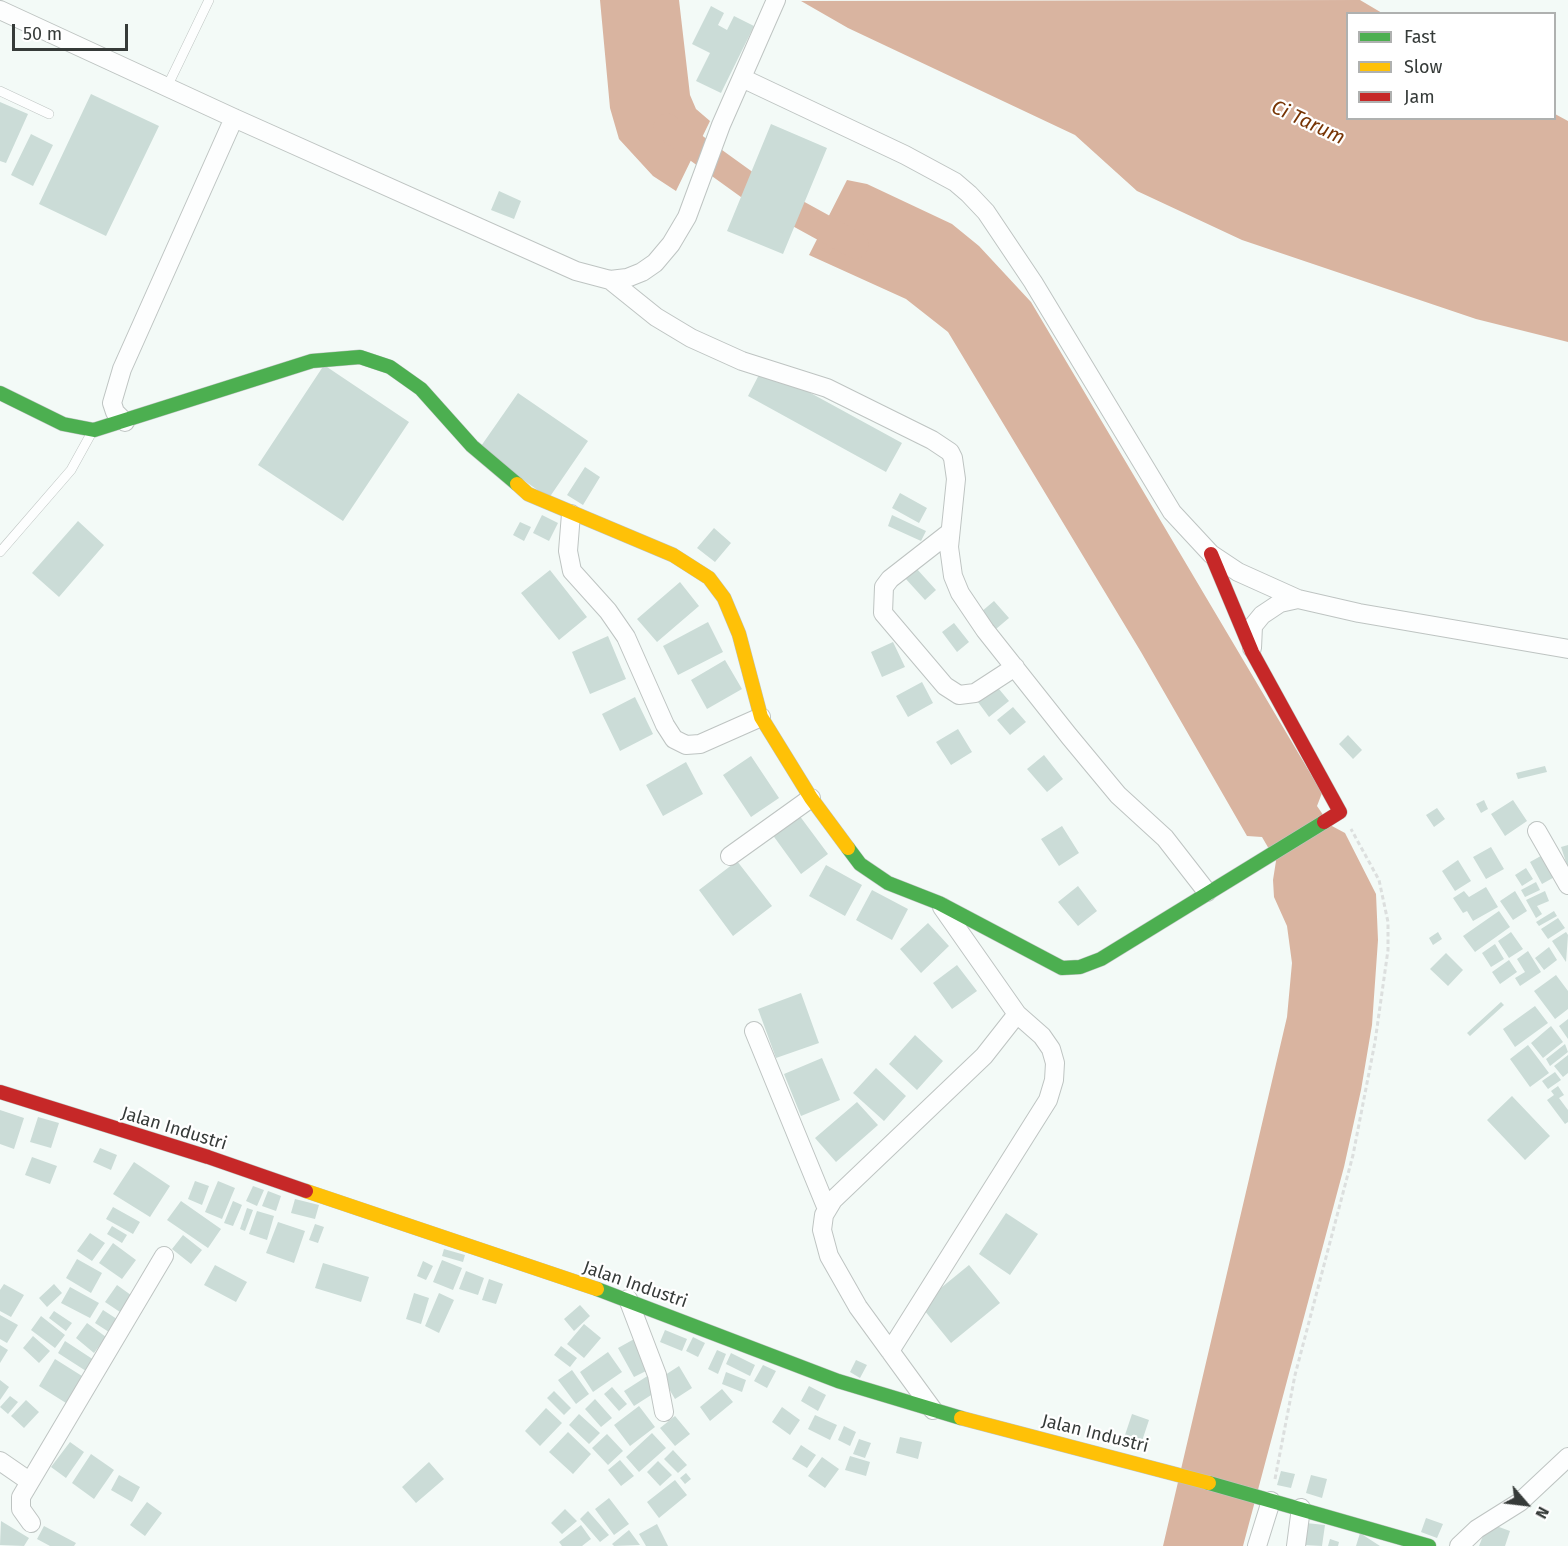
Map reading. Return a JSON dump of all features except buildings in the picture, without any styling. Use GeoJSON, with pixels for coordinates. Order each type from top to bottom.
{"type":"FeatureCollection","features":[{"type":"Feature","properties":{"kind":"street"},"geometry":{"type":"LineString","coordinates":[[0,10],[576,271],[610,280],[627,278],[655,263],[671,244],[687,217],[721,125],[775,3]]}},
{"type":"Feature","properties":{"kind":"street"},"geometry":{"type":"LineString","coordinates":[[742,78],[905,155],[955,182],[969,194],[986,212],[1033,282],[1172,512],[1211,554],[1238,572],[1298,599],[1359,613],[1568,649]]}},
{"type":"Feature","properties":{"kind":"street"},"geometry":{"type":"LineString","coordinates":[[125,422],[115,412],[112,403],[118,380],[234,118]]}},
{"type":"Feature","properties":{"kind":"street"},"geometry":{"type":"LineString","coordinates":[[610,280],[656,317],[700,343],[742,361],[827,388],[944,447],[953,458],[956,478],[949,533],[950,556],[956,584],[985,630],[1110,786],[1165,838],[1207,892]]}},
{"type":"Feature","properties":{"kind":"street"},"geometry":{"type":"LineString","coordinates":[[0,393],[63,424],[94,430],[125,422],[262,375],[332,358],[360,357],[390,367],[406,377],[436,404],[472,446],[510,482],[528,494],[571,514],[642,540],[687,562],[709,578],[724,598],[739,634],[761,717],[811,798],[849,851],[873,874],[888,883],[939,903],[1053,964],[1070,968],[1101,959],[1340,812],[1252,652],[1211,554]]}},
{"type":"Feature","properties":{"kind":"street"},"geometry":{"type":"LineString","coordinates":[[571,514],[568,551],[572,571],[608,611],[626,637],[665,724],[674,738],[686,744],[700,744],[761,717]]}},
{"type":"Feature","properties":{"kind":"street"},"geometry":{"type":"LineString","coordinates":[[949,533],[890,579],[884,587],[883,613],[945,686],[959,695],[975,693],[1015,667]]}},
{"type":"Feature","properties":{"kind":"street"},"geometry":{"type":"LineString","coordinates":[[1252,652],[1253,626],[1256,621],[1273,606],[1298,599]]}},
{"type":"Feature","properties":{"kind":"street"},"geometry":{"type":"LineString","coordinates":[[730,856],[811,798]]}},
{"type":"Feature","properties":{"kind":"street"},"geometry":{"type":"LineString","coordinates":[[1537,831],[1568,885]]}},
{"type":"Feature","properties":{"kind":"street"},"geometry":{"type":"LineString","coordinates":[[890,1350],[1048,1100],[1054,1080],[1055,1063],[1051,1049],[1042,1036],[1017,1014],[939,903]]}},
{"type":"Feature","properties":{"kind":"street"},"geometry":{"type":"LineString","coordinates":[[934,1411],[858,1307],[829,1256],[822,1230],[827,1209],[842,1190],[984,1056],[1017,1014]]}},
{"type":"Feature","properties":{"kind":"street"},"geometry":{"type":"LineString","coordinates":[[754,1031],[827,1209]]}},
{"type":"Feature","properties":{"kind":"street","name":"Jalan Industri"},"geometry":{"type":"LineString","coordinates":[[0,1092],[116,1130],[208,1156],[548,1275],[628,1299],[838,1381],[934,1411],[1158,1468],[1429,1546]]}},
{"type":"Feature","properties":{"kind":"street"},"geometry":{"type":"LineString","coordinates":[[31,1523],[20,1502],[29,1481],[164,1256]]}},
{"type":"Feature","properties":{"kind":"street"},"geometry":{"type":"LineString","coordinates":[[628,1299],[657,1375],[664,1412]]}},
{"type":"Feature","properties":{"kind":"street"},"geometry":{"type":"LineString","coordinates":[[1459,1546],[1477,1529],[1520,1502],[1568,1457]]}},
{"type":"Feature","properties":{"kind":"street"},"geometry":{"type":"LineString","coordinates":[[0,1461],[29,1481]]}},
{"type":"Feature","properties":{"kind":"street"},"geometry":{"type":"LineString","coordinates":[[1257,1546],[1266,1499]]}},
{"type":"Feature","properties":{"kind":"street"},"geometry":{"type":"LineString","coordinates":[[1296,1546],[1301,1508]]}},
{"type":"Feature","properties":{"kind":"lane"},"geometry":{"type":"LineString","coordinates":[[167,87],[209,0]]}},
{"type":"Feature","properties":{"kind":"lane"},"geometry":{"type":"LineString","coordinates":[[0,91],[49,114]]}},
{"type":"Feature","properties":{"kind":"lane"},"geometry":{"type":"LineString","coordinates":[[0,552],[71,471],[94,430]]}},
{"type":"Feature","properties":{"kind":"path"},"geometry":{"type":"LineString","coordinates":[[1266,1499],[1295,1375],[1353,1155],[1375,1042],[1388,950],[1388,922],[1379,880],[1370,860],[1340,812]]}},
{"type":"Feature","properties":{"kind":"water"},"geometry":{"type":"Polygon","coordinates":[[[600,0],[679,0],[690,95],[696,109],[710,121],[676,191],[653,176],[619,139],[610,108],[600,0]]]}},
{"type":"Feature","properties":{"kind":"water","name":"Ci Tarum"},"geometry":{"type":"Polygon","coordinates":[[[1360,0],[1380,12],[1346,12],[1346,120],[1556,120],[1556,115],[1568,121],[1568,342],[1476,319],[1242,240],[1137,191],[1075,135],[848,28],[801,1],[1360,0]]]}},
{"type":"Feature","properties":{"kind":"water"},"geometry":{"type":"Polygon","coordinates":[[[847,180],[867,184],[952,224],[979,246],[1031,302],[1322,793],[1317,806],[1330,825],[1345,833],[1376,894],[1378,940],[1372,1025],[1361,1090],[1344,1167],[1243,1546],[1163,1546],[1287,1017],[1292,963],[1287,926],[1274,897],[1273,880],[1276,861],[1262,837],[1247,836],[1141,652],[948,332],[906,299],[809,255],[847,180]]]}},
{"type":"Feature","properties":{"kind":"waterway"},"geometry":{"type":"LineString","coordinates":[[667,127],[753,189],[855,245]]}},
{"type":"Feature","properties":{"kind":"traffic: fast"},"geometry":{"type":"LineString","coordinates":[[0,393],[63,424],[94,430],[312,361],[360,357],[390,367],[421,389],[472,446],[517,484]]}},
{"type":"Feature","properties":{"kind":"traffic: fast"},"geometry":{"type":"LineString","coordinates":[[848,848],[860,864],[888,883],[939,903],[1062,968],[1080,967],[1101,959],[1324,822]]}},
{"type":"Feature","properties":{"kind":"traffic: fast"},"geometry":{"type":"LineString","coordinates":[[597,1289],[838,1381],[961,1418]]}},
{"type":"Feature","properties":{"kind":"traffic: fast"},"geometry":{"type":"LineString","coordinates":[[1209,1483],[1429,1546]]}},
{"type":"Feature","properties":{"kind":"traffic: slow"},"geometry":{"type":"LineString","coordinates":[[517,484],[528,494],[673,555],[709,578],[724,598],[739,634],[761,717],[811,798],[848,848]]}},
{"type":"Feature","properties":{"kind":"traffic: slow"},"geometry":{"type":"LineString","coordinates":[[306,1191],[597,1289]]}},
{"type":"Feature","properties":{"kind":"traffic: slow"},"geometry":{"type":"LineString","coordinates":[[961,1418],[1209,1483]]}},
{"type":"Feature","properties":{"kind":"traffic: jam"},"geometry":{"type":"LineString","coordinates":[[1211,554],[1252,652],[1340,812],[1324,822]]}},
{"type":"Feature","properties":{"kind":"traffic: jam"},"geometry":{"type":"LineString","coordinates":[[0,1092],[208,1157],[306,1191]]}}]}
